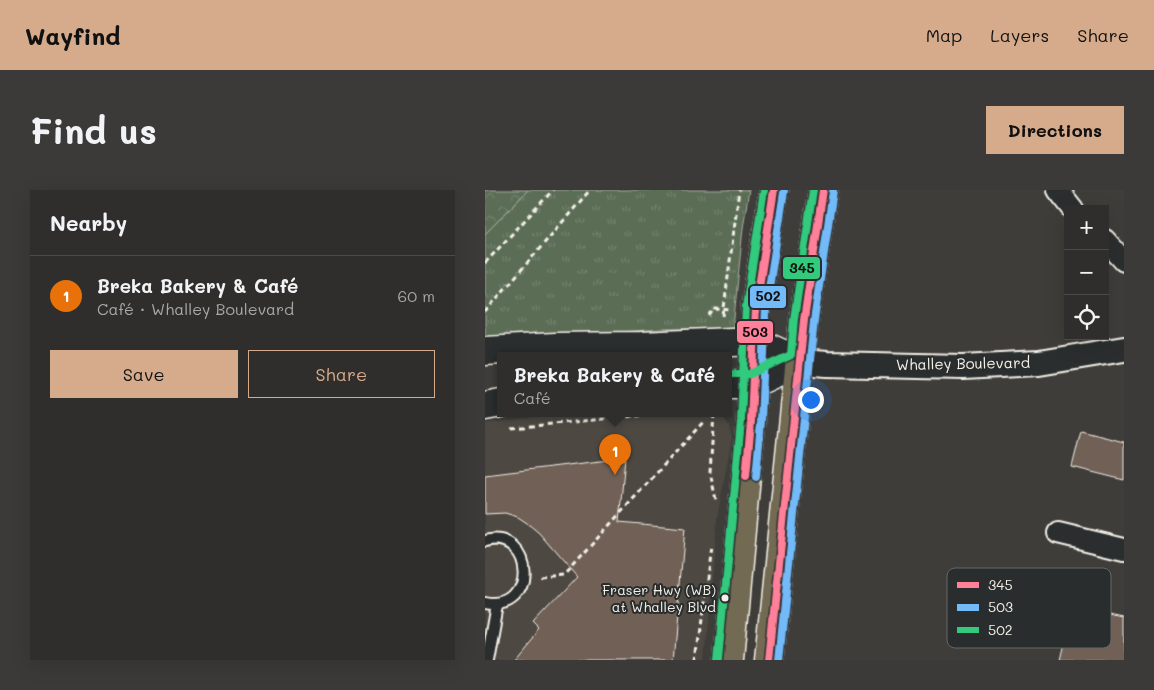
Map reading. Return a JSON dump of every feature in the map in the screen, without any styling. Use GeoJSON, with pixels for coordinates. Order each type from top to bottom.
{"type":"FeatureCollection","features":[{"type":"Feature","properties":{"kind":"main road"},"geometry":{"type":"LineString","coordinates":[[729,660],[751,422],[740,384],[754,341],[756,306],[774,190]]}},
{"type":"Feature","properties":{"kind":"main road"},"geometry":{"type":"LineString","coordinates":[[769,660],[804,320],[823,190]]}},
{"type":"Feature","properties":{"kind":"main road","name":"Whalley Boulevard"},"geometry":{"type":"LineString","coordinates":[[485,352],[555,346],[641,346],[754,341],[800,362]]}},
{"type":"Feature","properties":{"kind":"main road","name":"Whalley Boulevard"},"geometry":{"type":"LineString","coordinates":[[740,384],[800,362]]}},
{"type":"Feature","properties":{"kind":"main road"},"geometry":{"type":"LineString","coordinates":[[485,406],[497,413]]}},
{"type":"Feature","properties":{"kind":"street"},"geometry":{"type":"LineString","coordinates":[[1058,190],[1070,205]]}},
{"type":"Feature","properties":{"kind":"street"},"geometry":{"type":"LineString","coordinates":[[1109,244],[1124,261]]}},
{"type":"Feature","properties":{"kind":"street","name":"Whalley Boulevard"},"geometry":{"type":"LineString","coordinates":[[800,362],[963,368],[1039,363],[1124,349]]}},
{"type":"Feature","properties":{"kind":"street"},"geometry":{"type":"LineString","coordinates":[[1058,533],[1124,549]]}},
{"type":"Feature","properties":{"kind":"lane"},"geometry":{"type":"LineString","coordinates":[[485,541],[499,540],[509,544],[517,550],[525,568],[521,588],[515,596],[497,604],[485,603]]}},
{"type":"Feature","properties":{"kind":"lane"},"geometry":{"type":"LineString","coordinates":[[487,660],[497,604]]}},
{"type":"Feature","properties":{"kind":"path"},"geometry":{"type":"LineString","coordinates":[[485,262],[553,190]]}},
{"type":"Feature","properties":{"kind":"path"},"geometry":{"type":"LineString","coordinates":[[485,312],[590,190]]}},
{"type":"Feature","properties":{"kind":"path"},"geometry":{"type":"LineString","coordinates":[[724,309],[739,190]]}},
{"type":"Feature","properties":{"kind":"path"},"geometry":{"type":"LineString","coordinates":[[714,417],[709,472],[716,506]]}},
{"type":"Feature","properties":{"kind":"path"},"geometry":{"type":"LineString","coordinates":[[524,578],[564,575],[705,420]]}},
{"type":"Feature","properties":{"kind":"path"},"geometry":{"type":"LineString","coordinates":[[697,660],[712,540]]}},
{"type":"Feature","properties":{"kind":"shaded area"},"geometry":{"type":"Polygon","coordinates":[[[532,417],[723,417],[728,424],[732,437],[717,518],[706,658],[708,660],[485,660],[485,424],[532,417]]]}},
{"type":"Feature","properties":{"kind":"green space"},"geometry":{"type":"Polygon","coordinates":[[[485,190],[528,190],[485,234],[485,190]]]}},
{"type":"Feature","properties":{"kind":"green space"},"geometry":{"type":"Polygon","coordinates":[[[528,190],[749,190],[743,228],[733,328],[663,329],[485,341],[485,234],[528,190]]]}},
{"type":"Feature","properties":{"kind":"building"},"geometry":{"type":"Polygon","coordinates":[[[1081,431],[1124,442],[1124,480],[1072,467],[1081,431]]]}},
{"type":"Feature","properties":{"kind":"building"},"geometry":{"type":"Polygon","coordinates":[[[625,458],[619,522],[685,528],[673,660],[514,660],[539,630],[533,624],[577,577],[539,533],[527,523],[518,517],[505,513],[485,514],[485,475],[625,458]]]}},
{"type":"Feature","properties":{"kind":"building"},"geometry":{"type":"Polygon","coordinates":[[[1111,615],[1124,618],[1124,660],[1060,660],[1063,648],[1111,648],[1111,615]]]}},
{"type":"Feature","properties":{"kind":"transit line","name":"345"},"geometry":{"type":"LineString","coordinates":[[719,659],[741,421],[746,306],[764,190]]}},
{"type":"Feature","properties":{"kind":"transit line","name":"503"},"geometry":{"type":"LineString","coordinates":[[746,476],[751,422],[756,306],[774,190]]}},
{"type":"Feature","properties":{"kind":"transit line","name":"345"},"geometry":{"type":"LineString","coordinates":[[732,374],[750,374],[791,355],[794,319],[813,190]]}},
{"type":"Feature","properties":{"kind":"transit line","name":"503"},"geometry":{"type":"LineString","coordinates":[[769,660],[804,320],[823,190]]}},
{"type":"Feature","properties":{"kind":"transit line","name":"502"},"geometry":{"type":"LineString","coordinates":[[779,660],[814,321],[833,191]]}},
{"type":"Feature","properties":{"kind":"transit line","name":"502"},"geometry":{"type":"LineString","coordinates":[[756,477],[761,422],[766,307],[784,192]]}},
{"type":"Feature","properties":{"kind":"place","name":"Breka Bakery & Café"},"geometry":{"type":"Point","coordinates":[615,475]}},
{"type":"Feature","properties":{"kind":"place","name":"Fraser Hwy (WB) at Whalley Blvd"},"geometry":{"type":"Point","coordinates":[725,598]}}]}
